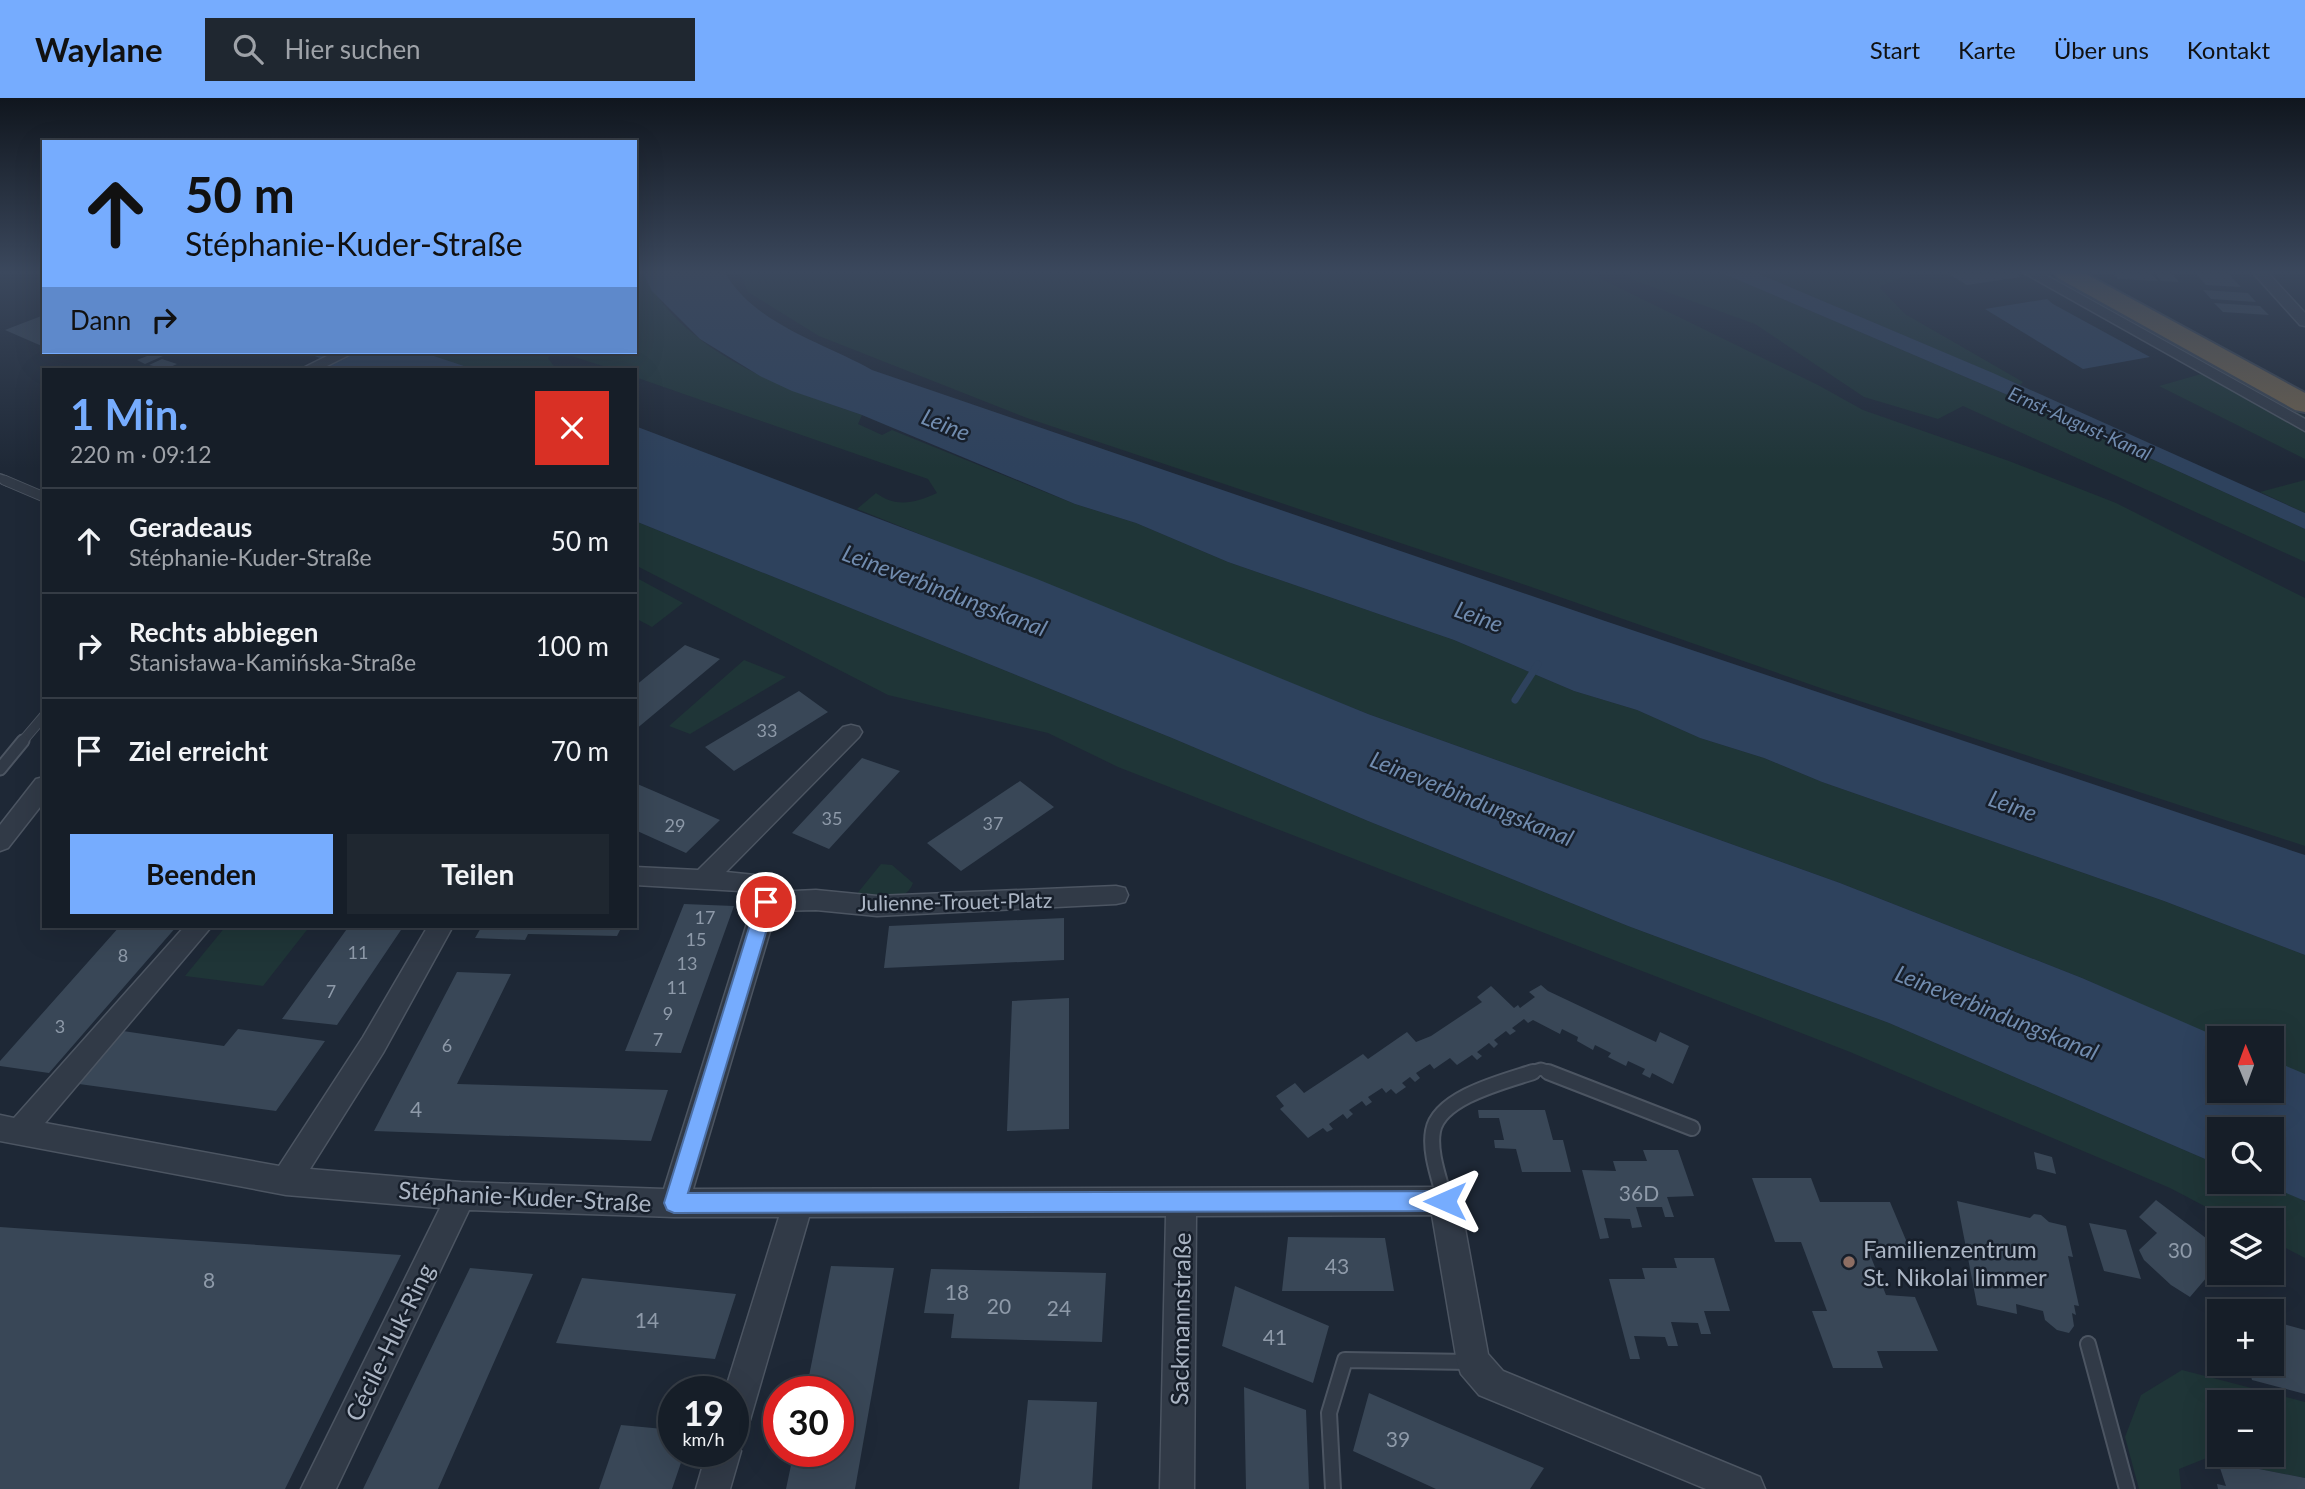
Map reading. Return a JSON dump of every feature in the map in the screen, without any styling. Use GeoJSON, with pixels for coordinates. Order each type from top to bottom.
{"type":"FeatureCollection","features":[{"type":"Feature","properties":{"kind":"highway"},"geometry":{"type":"LineString","coordinates":[[2184,338],[2305,404]]}},
{"type":"Feature","properties":{"kind":"highway"},"geometry":{"type":"LineString","coordinates":[[2205,338],[2305,392]]}},
{"type":"Feature","properties":{"kind":"street"},"geometry":{"type":"LineString","coordinates":[[2147,338],[2305,426]]}},
{"type":"Feature","properties":{"kind":"street"},"geometry":{"type":"LineString","coordinates":[[311,368],[343,354]]}},
{"type":"Feature","properties":{"kind":"street"},"geometry":{"type":"LineString","coordinates":[[704,879],[851,732]]}},
{"type":"Feature","properties":{"kind":"street"},"geometry":{"type":"LineString","coordinates":[[0,842],[42,788]]}},
{"type":"Feature","properties":{"kind":"street"},"geometry":{"type":"LineString","coordinates":[[637,876],[746,883],[766,902],[674,1203]]}},
{"type":"Feature","properties":{"kind":"street","name":"Julienne-Trouet-Platz"},"geometry":{"type":"LineString","coordinates":[[766,902],[816,900],[877,906],[1116,895]]}},
{"type":"Feature","properties":{"kind":"street"},"geometry":{"type":"LineString","coordinates":[[10,1130],[198,928]]}},
{"type":"Feature","properties":{"kind":"street"},"geometry":{"type":"LineString","coordinates":[[286,1181],[373,1045],[440,928]]}},
{"type":"Feature","properties":{"kind":"street","name":"Stéphanie-Kuder-Straße"},"geometry":{"type":"LineString","coordinates":[[10,1130],[286,1181],[461,1196],[674,1203],[1181,1203]]}},
{"type":"Feature","properties":{"kind":"street","name":"Cécile-Huk-Ring"},"geometry":{"type":"LineString","coordinates":[[318,1489],[461,1196]]}},
{"type":"Feature","properties":{"kind":"street"},"geometry":{"type":"LineString","coordinates":[[1445,1201],[1473,1362],[1490,1384],[1748,1489]]}},
{"type":"Feature","properties":{"kind":"street","name":"Sackmannstraße"},"geometry":{"type":"LineString","coordinates":[[1177,1489],[1181,1203],[1445,1201]]}},
{"type":"Feature","properties":{"kind":"street"},"geometry":{"type":"LineString","coordinates":[[746,1376],[798,1203]]}},
{"type":"Feature","properties":{"kind":"street"},"geometry":{"type":"LineString","coordinates":[[713,1489],[719,1467]]}},
{"type":"Feature","properties":{"kind":"lane"},"geometry":{"type":"LineString","coordinates":[[0,478],[42,495]]}},
{"type":"Feature","properties":{"kind":"lane"},"geometry":{"type":"LineString","coordinates":[[0,769],[42,718]]}},
{"type":"Feature","properties":{"kind":"lane"},"geometry":{"type":"LineString","coordinates":[[1445,1201],[1432,1130],[1436,1117],[1450,1104],[1541,1069],[1692,1128]]}},
{"type":"Feature","properties":{"kind":"lane"},"geometry":{"type":"LineString","coordinates":[[2088,1344],[2127,1489]]}},
{"type":"Feature","properties":{"kind":"lane"},"geometry":{"type":"LineString","coordinates":[[1333,1489],[1329,1413],[1345,1360],[1473,1362]]}},
{"type":"Feature","properties":{"kind":"green space"},"geometry":{"type":"Polygon","coordinates":[[[637,338],[699,338],[738,364],[768,379],[862,415],[858,424],[882,435],[892,430],[1075,504],[1136,523],[1228,562],[1454,640],[1574,691],[1637,710],[1700,738],[1764,758],[1822,782],[2164,901],[2305,955],[2305,1077],[2284,1067],[2284,1026],[2207,1026],[2207,1034],[2082,978],[1840,883],[1368,714],[857,509],[876,493],[891,501],[906,502],[937,493],[928,479],[637,378],[637,368],[609,368],[565,354],[637,354],[637,338]]]}},
{"type":"Feature","properties":{"kind":"green space"},"geometry":{"type":"Polygon","coordinates":[[[824,338],[1722,338],[1863,410],[2009,461],[2116,503],[2305,598],[2305,846],[1835,693],[1505,578],[1027,418],[824,338]]]}},
{"type":"Feature","properties":{"kind":"green space"},"geometry":{"type":"Polygon","coordinates":[[[1776,338],[1874,338],[2064,419],[2305,529],[2305,562],[1963,406],[1938,419],[1864,397],[1776,338]]]}},
{"type":"Feature","properties":{"kind":"green space"},"geometry":{"type":"Polygon","coordinates":[[[1909,338],[1946,338],[2023,382],[2020,385],[1909,338]]]}},
{"type":"Feature","properties":{"kind":"green space"},"geometry":{"type":"Polygon","coordinates":[[[428,354],[552,354],[548,358],[555,368],[470,368],[428,354]]]}},
{"type":"Feature","properties":{"kind":"green space"},"geometry":{"type":"Polygon","coordinates":[[[2215,370],[2305,416],[2305,459],[2159,386],[2215,370]]]}},
{"type":"Feature","properties":{"kind":"green space"},"geometry":{"type":"Polygon","coordinates":[[[2305,480],[2305,513],[2260,492],[2305,480]]]}},
{"type":"Feature","properties":{"kind":"green space"},"geometry":{"type":"Polygon","coordinates":[[[637,522],[1628,926],[1889,1023],[2207,1160],[2207,1194],[2284,1194],[2284,1192],[2301,1199],[2305,1202],[2305,1258],[2284,1247],[2284,1208],[2208,1208],[2170,1188],[1850,1052],[1118,767],[1048,733],[888,695],[637,566],[637,522]]]}},
{"type":"Feature","properties":{"kind":"green space"},"geometry":{"type":"Polygon","coordinates":[[[637,578],[683,603],[652,627],[637,619],[637,578]]]}},
{"type":"Feature","properties":{"kind":"green space"},"geometry":{"type":"Polygon","coordinates":[[[744,660],[786,677],[690,734],[669,726],[744,660]]]}},
{"type":"Feature","properties":{"kind":"green space"},"geometry":{"type":"Polygon","coordinates":[[[881,864],[892,865],[913,883],[909,890],[903,895],[888,898],[856,895],[881,864]]]}},
{"type":"Feature","properties":{"kind":"green space"},"geometry":{"type":"Polygon","coordinates":[[[224,928],[308,928],[263,986],[185,976],[224,928]]]}},
{"type":"Feature","properties":{"kind":"green space"},"geometry":{"type":"Polygon","coordinates":[[[2182,1370],[2259,1390],[2207,1390],[2207,1458],[2179,1469],[2181,1489],[2139,1489],[2125,1437],[2141,1395],[2182,1370]]]}},
{"type":"Feature","properties":{"kind":"green space"},"geometry":{"type":"Polygon","coordinates":[[[2284,1397],[2305,1402],[2305,1478],[2249,1467],[2284,1467],[2284,1397]]]}},
{"type":"Feature","properties":{"kind":"water","name":"Leine"},"geometry":{"type":"Polygon","coordinates":[[[807,338],[872,370],[1605,621],[2305,855],[2305,955],[2164,901],[1822,782],[1764,758],[1700,738],[1637,710],[1574,691],[1454,640],[1228,562],[1136,523],[1075,504],[862,415],[792,391],[760,376],[700,339],[807,338]]]}},
{"type":"Feature","properties":{"kind":"water","name":"Ernst-August-Kanal"},"geometry":{"type":"Polygon","coordinates":[[[1874,338],[1910,338],[1993,373],[2305,513],[2305,529],[2064,419],[1874,338]]]}},
{"type":"Feature","properties":{"kind":"water"},"geometry":{"type":"Polygon","coordinates":[[[2032,338],[2115,338],[2150,357],[2083,369],[2032,338]]]}},
{"type":"Feature","properties":{"kind":"water"},"geometry":{"type":"Polygon","coordinates":[[[309,354],[428,354],[470,368],[331,368],[325,360],[309,354]]]}},
{"type":"Feature","properties":{"kind":"water","name":"Leineverbindungskanal"},"geometry":{"type":"Polygon","coordinates":[[[637,427],[1037,579],[1368,714],[1840,883],[2082,978],[2207,1032],[2207,1103],[2284,1103],[2284,1065],[2305,1074],[2305,1201],[2284,1192],[2284,1117],[2207,1117],[2207,1160],[1889,1023],[1628,926],[1172,738],[637,522],[637,427]]]}},
{"type":"Feature","properties":{"kind":"building"},"geometry":{"type":"Polygon","coordinates":[[[23,338],[42,338],[42,346],[23,338]]]}},
{"type":"Feature","properties":{"kind":"building"},"geometry":{"type":"Polygon","coordinates":[[[152,354],[168,354],[145,364],[137,360],[152,354]]]}},
{"type":"Feature","properties":{"kind":"building"},"geometry":{"type":"Polygon","coordinates":[[[162,359],[177,364],[168,368],[149,365],[162,359]]]}},
{"type":"Feature","properties":{"kind":"building"},"geometry":{"type":"Polygon","coordinates":[[[685,645],[720,659],[637,728],[637,684],[685,645]]]}},
{"type":"Feature","properties":{"kind":"building"},"geometry":{"type":"Polygon","coordinates":[[[799,691],[828,712],[734,771],[705,747],[799,691]]]}},
{"type":"Feature","properties":{"kind":"building"},"geometry":{"type":"Polygon","coordinates":[[[862,758],[900,771],[829,849],[792,833],[862,758]]]}},
{"type":"Feature","properties":{"kind":"building"},"geometry":{"type":"Polygon","coordinates":[[[1020,781],[1054,807],[961,871],[927,843],[1020,781]]]}},
{"type":"Feature","properties":{"kind":"building"},"geometry":{"type":"Polygon","coordinates":[[[637,784],[720,820],[686,853],[637,831],[637,784]]]}},
{"type":"Feature","properties":{"kind":"building"},"geometry":{"type":"Polygon","coordinates":[[[684,904],[734,906],[681,1053],[625,1051],[684,904]]]}},
{"type":"Feature","properties":{"kind":"building"},"geometry":{"type":"Polygon","coordinates":[[[1064,918],[1064,960],[884,968],[889,926],[1064,918]]]}},
{"type":"Feature","properties":{"kind":"building"},"geometry":{"type":"Polygon","coordinates":[[[118,928],[175,928],[49,1073],[0,1066],[0,1061],[118,928]]]}},
{"type":"Feature","properties":{"kind":"building"},"geometry":{"type":"Polygon","coordinates":[[[348,928],[402,928],[337,1025],[282,1019],[348,928]]]}},
{"type":"Feature","properties":{"kind":"building"},"geometry":{"type":"Polygon","coordinates":[[[481,928],[621,928],[617,936],[528,934],[525,940],[475,938],[481,928]]]}},
{"type":"Feature","properties":{"kind":"building"},"geometry":{"type":"Polygon","coordinates":[[[457,972],[511,974],[457,1084],[668,1090],[651,1141],[374,1131],[457,972]]]}},
{"type":"Feature","properties":{"kind":"building"},"geometry":{"type":"Polygon","coordinates":[[[1541,985],[1548,991],[1656,1042],[1660,1032],[1689,1046],[1673,1084],[1652,1073],[1650,1078],[1642,1074],[1645,1069],[1628,1061],[1626,1066],[1608,1057],[1611,1053],[1595,1045],[1593,1050],[1577,1041],[1578,1037],[1562,1029],[1560,1034],[1533,1020],[1528,1023],[1524,1019],[1512,1028],[1516,1031],[1510,1035],[1506,1031],[1494,1040],[1498,1044],[1494,1048],[1489,1043],[1477,1052],[1482,1056],[1477,1060],[1472,1055],[1457,1065],[1450,1058],[1434,1069],[1430,1064],[1416,1073],[1420,1078],[1415,1082],[1410,1077],[1402,1083],[1406,1087],[1396,1094],[1391,1089],[1386,1093],[1382,1088],[1368,1097],[1372,1102],[1366,1106],[1362,1101],[1349,1110],[1353,1114],[1347,1119],[1343,1114],[1329,1124],[1333,1129],[1327,1132],[1323,1128],[1308,1138],[1280,1109],[1284,1106],[1276,1096],[1295,1083],[1304,1093],[1363,1054],[1368,1059],[1407,1032],[1416,1042],[1431,1036],[1482,1002],[1477,997],[1491,986],[1514,1008],[1518,1005],[1520,1008],[1535,997],[1529,992],[1541,985]]]}},
{"type":"Feature","properties":{"kind":"building"},"geometry":{"type":"Polygon","coordinates":[[[1069,998],[1069,1129],[1007,1131],[1012,1001],[1069,998]]]}},
{"type":"Feature","properties":{"kind":"building"},"geometry":{"type":"Polygon","coordinates":[[[238,1029],[325,1041],[276,1111],[79,1084],[123,1031],[224,1046],[238,1029]]]}},
{"type":"Feature","properties":{"kind":"building"},"geometry":{"type":"Polygon","coordinates":[[[1478,1110],[1545,1110],[1553,1140],[1563,1140],[1571,1172],[1522,1172],[1516,1149],[1495,1148],[1494,1140],[1504,1140],[1499,1118],[1479,1118],[1478,1110]]]}},
{"type":"Feature","properties":{"kind":"building"},"geometry":{"type":"Polygon","coordinates":[[[1643,1150],[1678,1150],[1694,1196],[1667,1197],[1674,1217],[1665,1217],[1662,1207],[1636,1207],[1642,1227],[1632,1228],[1630,1219],[1604,1218],[1609,1238],[1600,1239],[1582,1170],[1616,1171],[1613,1161],[1647,1161],[1643,1150]]]}},
{"type":"Feature","properties":{"kind":"building"},"geometry":{"type":"Polygon","coordinates":[[[2034,1152],[2052,1157],[2056,1174],[2037,1169],[2034,1152]]]}},
{"type":"Feature","properties":{"kind":"building"},"geometry":{"type":"Polygon","coordinates":[[[1752,1178],[1811,1178],[1820,1202],[1890,1202],[1911,1252],[1869,1252],[1886,1295],[1915,1297],[1938,1351],[1877,1351],[1883,1368],[1833,1368],[1812,1311],[1827,1311],[1801,1242],[1775,1242],[1752,1178]]]}},
{"type":"Feature","properties":{"kind":"building"},"geometry":{"type":"Polygon","coordinates":[[[2156,1200],[2207,1239],[2207,1277],[2190,1297],[2171,1285],[2144,1260],[2139,1250],[2157,1233],[2139,1217],[2156,1200]]]}},
{"type":"Feature","properties":{"kind":"building"},"geometry":{"type":"Polygon","coordinates":[[[1957,1201],[2030,1218],[2034,1214],[2041,1215],[2049,1222],[2066,1226],[2073,1257],[2068,1256],[2079,1306],[2074,1305],[2076,1315],[2072,1313],[2074,1326],[2069,1333],[2057,1330],[2045,1320],[2043,1311],[2016,1304],[2017,1314],[1977,1305],[1957,1201]]]}},
{"type":"Feature","properties":{"kind":"building"},"geometry":{"type":"Polygon","coordinates":[[[2089,1223],[2126,1230],[2141,1279],[2104,1271],[2089,1223]]]}},
{"type":"Feature","properties":{"kind":"building"},"geometry":{"type":"Polygon","coordinates":[[[0,1227],[401,1255],[285,1489],[0,1489],[0,1227]]]}},
{"type":"Feature","properties":{"kind":"building"},"geometry":{"type":"Polygon","coordinates":[[[1288,1237],[1385,1238],[1394,1291],[1282,1291],[1288,1237]]]}},
{"type":"Feature","properties":{"kind":"building"},"geometry":{"type":"Polygon","coordinates":[[[1674,1258],[1714,1258],[1730,1311],[1704,1311],[1711,1334],[1701,1334],[1698,1323],[1671,1322],[1678,1346],[1668,1346],[1665,1337],[1634,1336],[1640,1359],[1630,1359],[1609,1279],[1645,1279],[1642,1268],[1677,1268],[1674,1258]]]}},
{"type":"Feature","properties":{"kind":"building"},"geometry":{"type":"Polygon","coordinates":[[[831,1266],[894,1268],[855,1489],[786,1489],[791,1467],[854,1467],[854,1376],[809,1376],[831,1266]]]}},
{"type":"Feature","properties":{"kind":"building"},"geometry":{"type":"Polygon","coordinates":[[[470,1268],[533,1274],[438,1489],[363,1489],[470,1268]]]}},
{"type":"Feature","properties":{"kind":"building"},"geometry":{"type":"Polygon","coordinates":[[[931,1269],[1106,1273],[1102,1342],[951,1338],[954,1314],[924,1313],[931,1269]]]}},
{"type":"Feature","properties":{"kind":"building"},"geometry":{"type":"Polygon","coordinates":[[[582,1278],[736,1294],[715,1359],[556,1343],[582,1278]]]}},
{"type":"Feature","properties":{"kind":"building"},"geometry":{"type":"Polygon","coordinates":[[[1235,1286],[1329,1326],[1313,1383],[1222,1346],[1235,1286]]]}},
{"type":"Feature","properties":{"kind":"building"},"geometry":{"type":"Polygon","coordinates":[[[2284,1324],[2305,1330],[2305,1394],[2252,1380],[2251,1376],[2284,1376],[2284,1324]]]}},
{"type":"Feature","properties":{"kind":"building"},"geometry":{"type":"Polygon","coordinates":[[[1244,1387],[1306,1410],[1309,1489],[1246,1489],[1244,1387]]]}},
{"type":"Feature","properties":{"kind":"building"},"geometry":{"type":"Polygon","coordinates":[[[1369,1393],[1544,1468],[1530,1489],[1436,1489],[1353,1451],[1369,1393]]]}},
{"type":"Feature","properties":{"kind":"building"},"geometry":{"type":"Polygon","coordinates":[[[1028,1400],[1097,1402],[1092,1489],[1019,1489],[1028,1400]]]}},
{"type":"Feature","properties":{"kind":"building"},"geometry":{"type":"Polygon","coordinates":[[[621,1425],[658,1428],[658,1467],[680,1467],[672,1489],[599,1489],[621,1425]]]}},
{"type":"Feature","properties":{"kind":"building"},"geometry":{"type":"Polygon","coordinates":[[[2220,1467],[2249,1467],[2305,1478],[2305,1489],[2218,1489],[2217,1484],[2226,1486],[2220,1467]]]}},
{"type":"Feature","properties":{"kind":"waterway"},"geometry":{"type":"LineString","coordinates":[[1515,700],[1538,664]]}},
{"type":"Feature","properties":{"kind":"place","name":"Familienzentrum St. Nikolai limmer"},"geometry":{"type":"Point","coordinates":[1849,1262]}},
{"type":"Feature","properties":{"kind":"route"},"geometry":{"type":"LineString","coordinates":[[766,902],[674,1203],[1445,1201]]}}]}
